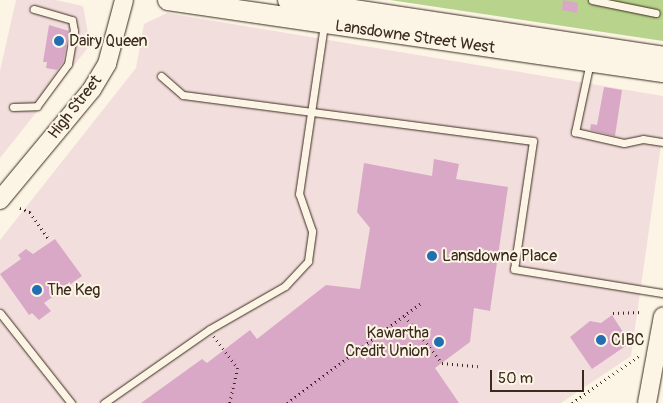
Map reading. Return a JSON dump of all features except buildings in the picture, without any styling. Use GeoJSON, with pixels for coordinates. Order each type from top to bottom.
{"type":"FeatureCollection","features":[{"type":"Feature","properties":{"kind":"main road","name":"Lansdowne Street West"},"geometry":{"type":"LineString","coordinates":[[168,0],[663,72]]}},
{"type":"Feature","properties":{"kind":"main road","name":"Lansdowne Street West"},"geometry":{"type":"LineString","coordinates":[[288,0],[663,56]]}},
{"type":"Feature","properties":{"kind":"street","name":"High Street"},"geometry":{"type":"LineString","coordinates":[[0,200],[97,81],[116,40],[124,0]]}},
{"type":"Feature","properties":{"kind":"street"},"geometry":{"type":"LineString","coordinates":[[647,403],[663,316]]}},
{"type":"Feature","properties":{"kind":"lane"},"geometry":{"type":"LineString","coordinates":[[592,0],[656,13]]}},
{"type":"Feature","properties":{"kind":"lane"},"geometry":{"type":"LineString","coordinates":[[14,107],[37,106],[68,64],[74,31],[72,20],[34,9]]}},
{"type":"Feature","properties":{"kind":"lane"},"geometry":{"type":"LineString","coordinates":[[104,403],[210,329],[285,286],[308,261],[312,232],[299,194],[324,24]]}},
{"type":"Feature","properties":{"kind":"lane"},"geometry":{"type":"LineString","coordinates":[[590,62],[575,132],[624,143],[644,139],[663,142]]}},
{"type":"Feature","properties":{"kind":"lane"},"geometry":{"type":"LineString","coordinates":[[160,76],[183,95],[312,114],[533,141],[514,270],[663,293]]}},
{"type":"Feature","properties":{"kind":"lane"},"geometry":{"type":"LineString","coordinates":[[0,313],[71,403]]}},
{"type":"Feature","properties":{"kind":"path"},"geometry":{"type":"LineString","coordinates":[[20,208],[30,212],[48,238]]}},
{"type":"Feature","properties":{"kind":"path"},"geometry":{"type":"LineString","coordinates":[[287,403],[420,304]]}},
{"type":"Feature","properties":{"kind":"path"},"geometry":{"type":"LineString","coordinates":[[613,313],[642,312]]}},
{"type":"Feature","properties":{"kind":"path"},"geometry":{"type":"LineString","coordinates":[[405,316],[442,363],[478,366]]}},
{"type":"Feature","properties":{"kind":"path"},"geometry":{"type":"LineString","coordinates":[[210,329],[238,368],[230,403]]}},
{"type":"Feature","properties":{"kind":"path"},"geometry":{"type":"LineString","coordinates":[[572,403],[637,358]]}},
{"type":"Feature","properties":{"kind":"shaded area"},"geometry":{"type":"Polygon","coordinates":[[[16,0],[55,0],[83,6],[90,45],[0,158],[0,71],[16,0]]]}},
{"type":"Feature","properties":{"kind":"shaded area"},"geometry":{"type":"Polygon","coordinates":[[[167,13],[663,96],[663,131],[631,356],[561,403],[0,403],[0,240],[136,68],[144,24],[167,13]]]}},
{"type":"Feature","properties":{"kind":"green space"},"geometry":{"type":"Polygon","coordinates":[[[390,0],[663,0],[663,41],[390,0]]]}},
{"type":"Feature","properties":{"kind":"place","name":"Dairy Queen"},"geometry":{"type":"Point","coordinates":[59,41]}},
{"type":"Feature","properties":{"kind":"place","name":"Lansdowne Place"},"geometry":{"type":"Point","coordinates":[432,256]}},
{"type":"Feature","properties":{"kind":"place","name":"The Keg"},"geometry":{"type":"Point","coordinates":[37,290]}},
{"type":"Feature","properties":{"kind":"place","name":"CIBC"},"geometry":{"type":"Point","coordinates":[601,340]}},
{"type":"Feature","properties":{"kind":"place","name":"Kawartha Credit Union"},"geometry":{"type":"Point","coordinates":[439,342]}}]}
